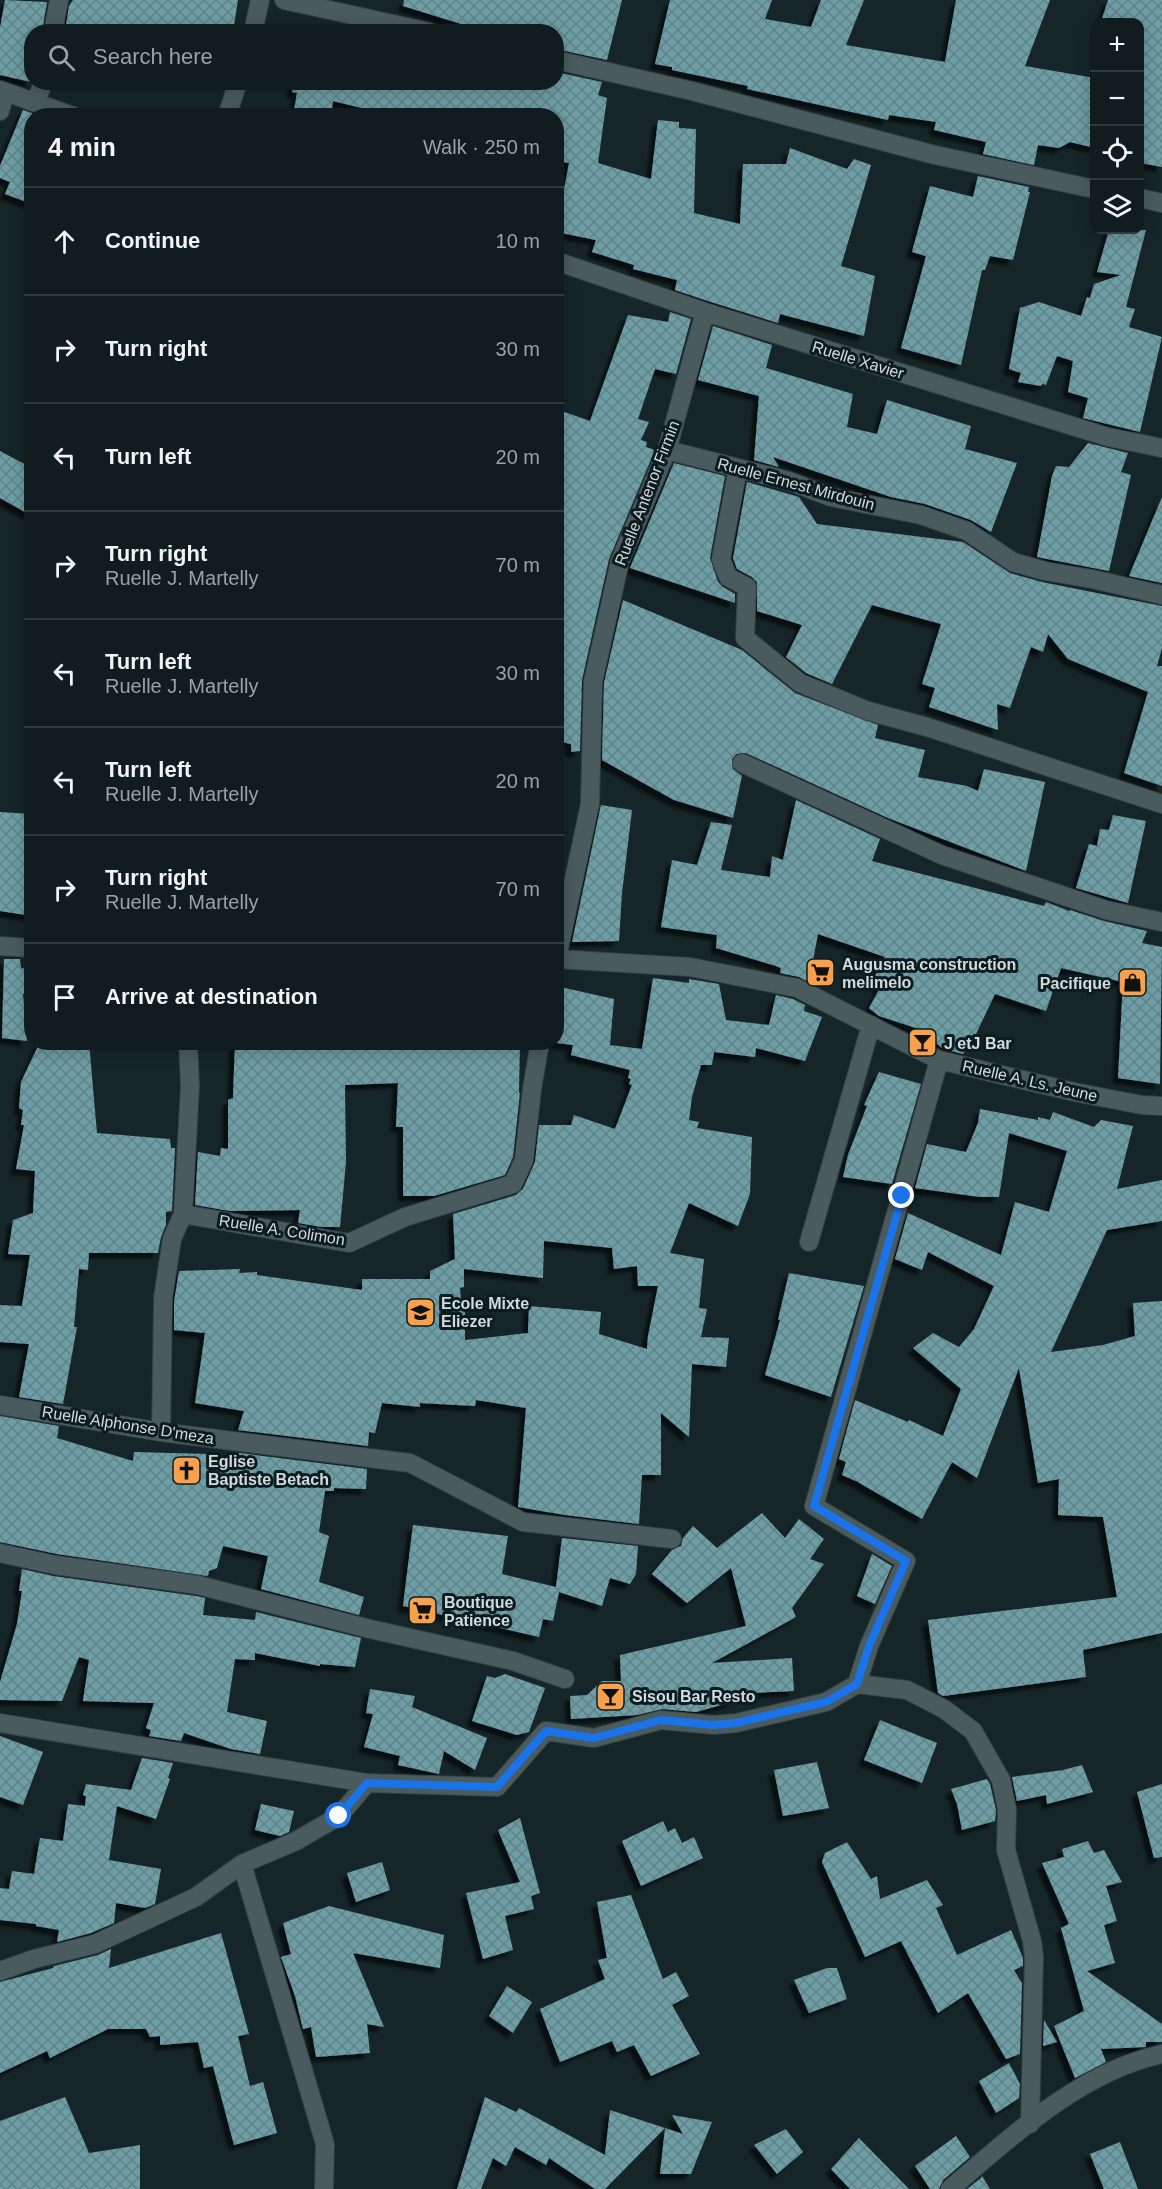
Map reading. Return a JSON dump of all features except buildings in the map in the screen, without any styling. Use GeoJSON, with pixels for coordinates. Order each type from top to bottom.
{"type":"FeatureCollection","features":[{"type":"Feature","properties":{"kind":"street"},"geometry":{"type":"LineString","coordinates":[[54,24],[59,0]]}},
{"type":"Feature","properties":{"kind":"street"},"geometry":{"type":"LineString","coordinates":[[255,24],[261,0]]}},
{"type":"Feature","properties":{"kind":"street"},"geometry":{"type":"LineString","coordinates":[[284,0],[393,24]]}},
{"type":"Feature","properties":{"kind":"street"},"geometry":{"type":"LineString","coordinates":[[564,62],[692,91],[935,154],[1090,188]]}},
{"type":"Feature","properties":{"kind":"street"},"geometry":{"type":"LineString","coordinates":[[36,102],[40,90]]}},
{"type":"Feature","properties":{"kind":"street"},"geometry":{"type":"LineString","coordinates":[[230,108],[235,90]]}},
{"type":"Feature","properties":{"kind":"street"},"geometry":{"type":"LineString","coordinates":[[0,111],[3,91],[52,108]]}},
{"type":"Feature","properties":{"kind":"street"},"geometry":{"type":"LineString","coordinates":[[1144,199],[1162,203]]}},
{"type":"Feature","properties":{"kind":"street","name":"Ruelle Xavier"},"geometry":{"type":"LineString","coordinates":[[564,264],[705,312],[1108,437],[1162,448]]}},
{"type":"Feature","properties":{"kind":"street","name":"Ruelle Antenor Firmin"},"geometry":{"type":"LineString","coordinates":[[564,927],[590,804],[593,682],[620,561],[667,450],[705,312]]}},
{"type":"Feature","properties":{"kind":"street","name":"Ruelle Ernest Mirdouin"},"geometry":{"type":"LineString","coordinates":[[667,450],[789,481],[831,497],[921,515],[968,531],[1013,562],[1045,571],[1162,594]]}},
{"type":"Feature","properties":{"kind":"street"},"geometry":{"type":"LineString","coordinates":[[738,468],[721,559],[728,577],[747,587],[745,638],[800,683],[868,711],[927,727],[1162,804]]}},
{"type":"Feature","properties":{"kind":"street"},"geometry":{"type":"LineString","coordinates":[[742,763],[942,855],[1106,910],[1162,922]]}},
{"type":"Feature","properties":{"kind":"street"},"geometry":{"type":"LineString","coordinates":[[0,946],[24,948]]}},
{"type":"Feature","properties":{"kind":"street","name":"Ruelle A. Ls. Jeune"},"geometry":{"type":"LineString","coordinates":[[564,960],[690,967],[797,988],[939,1060],[1074,1092],[1142,1105],[1162,1106]]}},
{"type":"Feature","properties":{"kind":"street"},"geometry":{"type":"LineString","coordinates":[[809,1242],[871,1025]]}},
{"type":"Feature","properties":{"kind":"street"},"geometry":{"type":"LineString","coordinates":[[161,1432],[163,1298],[172,1239],[183,1214],[190,1086],[188,1050]]}},
{"type":"Feature","properties":{"kind":"street","name":"Ruelle A. Colimon"},"geometry":{"type":"LineString","coordinates":[[183,1214],[350,1243],[405,1217],[513,1184],[525,1160],[539,1050]]}},
{"type":"Feature","properties":{"kind":"street"},"geometry":{"type":"LineString","coordinates":[[857,1684],[869,1646],[906,1561],[814,1506],[939,1060]]}},
{"type":"Feature","properties":{"kind":"street","name":"Ruelle Alphonse D'meza"},"geometry":{"type":"LineString","coordinates":[[0,1405],[161,1432],[410,1463],[523,1522],[672,1539]]}},
{"type":"Feature","properties":{"kind":"street"},"geometry":{"type":"LineString","coordinates":[[0,1553],[55,1564],[198,1585],[370,1629],[513,1661],[565,1679]]}},
{"type":"Feature","properties":{"kind":"street"},"geometry":{"type":"LineString","coordinates":[[0,1723],[367,1783],[497,1787],[546,1731],[594,1738],[661,1720],[714,1725],[736,1723],[826,1702],[857,1684],[907,1690],[944,1709],[974,1731],[1001,1780],[1007,1809],[1005,1850],[1032,1941],[1034,1957],[1030,2124]]}},
{"type":"Feature","properties":{"kind":"street"},"geometry":{"type":"LineString","coordinates":[[0,1971],[34,1959],[95,1944],[196,1897],[242,1864],[296,1841],[339,1816],[367,1783]]}},
{"type":"Feature","properties":{"kind":"street"},"geometry":{"type":"LineString","coordinates":[[242,1864],[325,2144],[324,2189]]}},
{"type":"Feature","properties":{"kind":"street"},"geometry":{"type":"LineString","coordinates":[[950,2189],[1068,2094],[1122,2067],[1162,2054]]}},
{"type":"Feature","properties":{"kind":"place","name":"Augusma construction melimelo"},"geometry":{"type":"Point","coordinates":[821,973]}},
{"type":"Feature","properties":{"kind":"place","name":"Pacifique"},"geometry":{"type":"Point","coordinates":[1132,983]}},
{"type":"Feature","properties":{"kind":"place","name":"J etJ Bar"},"geometry":{"type":"Point","coordinates":[923,1043]}},
{"type":"Feature","properties":{"kind":"place","name":"Ecole Mixte Eliezer"},"geometry":{"type":"Point","coordinates":[420,1312]}},
{"type":"Feature","properties":{"kind":"place","name":"Eglise Baptiste Betach"},"geometry":{"type":"Point","coordinates":[187,1470]}},
{"type":"Feature","properties":{"kind":"place","name":"Boutique Patience"},"geometry":{"type":"Point","coordinates":[423,1611]}},
{"type":"Feature","properties":{"kind":"place","name":"Sisou Bar Resto"},"geometry":{"type":"Point","coordinates":[611,1696]}},
{"type":"Feature","properties":{"kind":"route"},"geometry":{"type":"LineString","coordinates":[[339,1816],[367,1783],[497,1787],[546,1731],[594,1738],[661,1720],[714,1725],[736,1723],[826,1702],[857,1684],[869,1646],[906,1561],[814,1506],[902,1196]]}}]}
